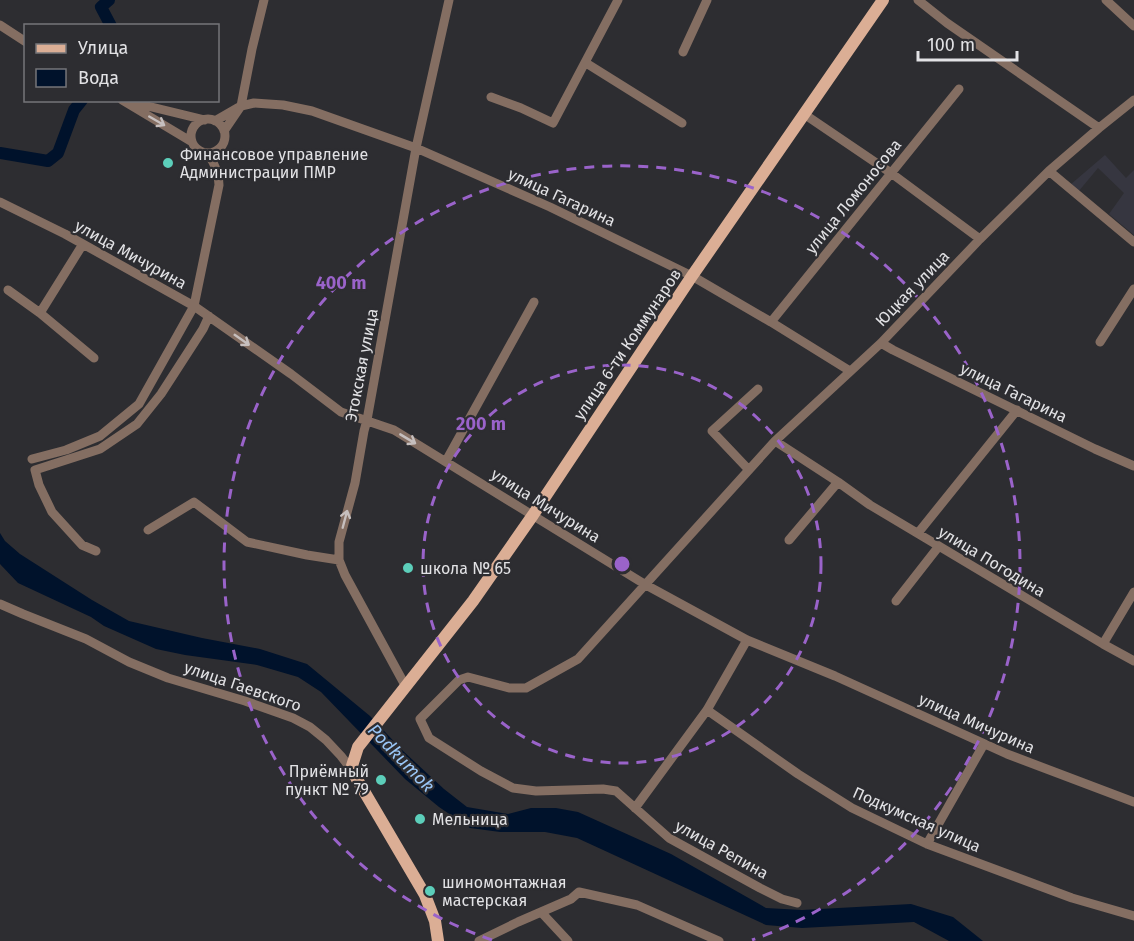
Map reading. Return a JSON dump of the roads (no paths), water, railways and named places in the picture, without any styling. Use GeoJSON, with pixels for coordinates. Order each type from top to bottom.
{"type":"FeatureCollection","features":[{"type":"Feature","properties":{"kind":"main road","name":"улица 6-ти Коммунаров"},"geometry":{"type":"LineString","coordinates":[[351,770],[358,747],[473,601],[692,276],[883,0]]}},
{"type":"Feature","properties":{"kind":"main road","name":"улица Гаевского"},"geometry":{"type":"LineString","coordinates":[[351,770],[425,895],[435,921],[438,941]]}},
{"type":"Feature","properties":{"kind":"street"},"geometry":{"type":"LineString","coordinates":[[127,102],[192,142],[202,152],[216,152],[222,147],[225,131],[241,106],[264,0]]}},
{"type":"Feature","properties":{"kind":"street","name":"Этокская улица"},"geometry":{"type":"LineString","coordinates":[[406,687],[345,575],[339,560],[339,542],[355,483],[368,420],[417,148],[449,0]]}},
{"type":"Feature","properties":{"kind":"street"},"geometry":{"type":"LineString","coordinates":[[490,97],[553,123],[618,0]]}},
{"type":"Feature","properties":{"kind":"street"},"geometry":{"type":"LineString","coordinates":[[683,52],[707,0]]}},
{"type":"Feature","properties":{"kind":"street"},"geometry":{"type":"LineString","coordinates":[[918,0],[947,23],[1099,128]]}},
{"type":"Feature","properties":{"kind":"street"},"geometry":{"type":"LineString","coordinates":[[1106,0],[1134,26]]}},
{"type":"Feature","properties":{"kind":"street"},"geometry":{"type":"LineString","coordinates":[[0,25],[24,41]]}},
{"type":"Feature","properties":{"kind":"street"},"geometry":{"type":"LineString","coordinates":[[586,63],[682,123]]}},
{"type":"Feature","properties":{"kind":"street","name":"улица Ломоносова"},"geometry":{"type":"LineString","coordinates":[[771,322],[959,89]]}},
{"type":"Feature","properties":{"kind":"street","name":"Юцкая улица"},"geometry":{"type":"LineString","coordinates":[[420,719],[459,680],[468,677],[509,688],[526,688],[578,659],[775,441],[881,343],[980,239],[1049,171],[1134,100]]}},
{"type":"Feature","properties":{"kind":"street"},"geometry":{"type":"LineString","coordinates":[[133,102],[210,120],[221,125],[225,131]]}},
{"type":"Feature","properties":{"kind":"street","name":"улица Гагарина"},"geometry":{"type":"LineString","coordinates":[[192,142],[194,128],[200,122],[241,106],[254,103],[273,104],[312,111],[417,148],[550,207],[692,276],[850,371]]}},
{"type":"Feature","properties":{"kind":"street"},"geometry":{"type":"LineString","coordinates":[[804,114],[891,173],[980,239]]}},
{"type":"Feature","properties":{"kind":"street"},"geometry":{"type":"LineString","coordinates":[[32,459],[66,450],[100,436],[139,404],[194,306],[219,185],[219,175],[208,153]]}},
{"type":"Feature","properties":{"kind":"street"},"geometry":{"type":"LineString","coordinates":[[1049,171],[1134,242]]}},
{"type":"Feature","properties":{"kind":"street","name":"улица Мичурина"},"geometry":{"type":"LineString","coordinates":[[0,202],[65,234],[194,306],[341,412],[394,430],[646,585],[747,640],[835,676],[1007,754],[1134,802]]}},
{"type":"Feature","properties":{"kind":"street"},"geometry":{"type":"LineString","coordinates":[[40,313],[83,244]]}},
{"type":"Feature","properties":{"kind":"street"},"geometry":{"type":"LineString","coordinates":[[1100,342],[1134,289]]}},
{"type":"Feature","properties":{"kind":"street"},"geometry":{"type":"LineString","coordinates":[[8,290],[40,313],[94,358]]}},
{"type":"Feature","properties":{"kind":"street"},"geometry":{"type":"LineString","coordinates":[[446,461],[534,302]]}},
{"type":"Feature","properties":{"kind":"street"},"geometry":{"type":"LineString","coordinates":[[96,551],[82,545],[52,512],[39,485],[35,470],[100,449],[137,424],[161,394],[209,316]]}},
{"type":"Feature","properties":{"kind":"street","name":"улица Гагарина"},"geometry":{"type":"LineString","coordinates":[[881,343],[1134,466]]}},
{"type":"Feature","properties":{"kind":"street"},"geometry":{"type":"LineString","coordinates":[[749,470],[712,432],[758,389]]}},
{"type":"Feature","properties":{"kind":"street"},"geometry":{"type":"LineString","coordinates":[[918,533],[1017,410]]}},
{"type":"Feature","properties":{"kind":"street","name":"улица Погодина"},"geometry":{"type":"LineString","coordinates":[[775,441],[870,505],[1134,661]]}},
{"type":"Feature","properties":{"kind":"street"},"geometry":{"type":"LineString","coordinates":[[789,540],[838,482]]}},
{"type":"Feature","properties":{"kind":"street"},"geometry":{"type":"LineString","coordinates":[[148,530],[194,502],[246,542],[339,560]]}},
{"type":"Feature","properties":{"kind":"street"},"geometry":{"type":"LineString","coordinates":[[896,601],[939,546]]}},
{"type":"Feature","properties":{"kind":"street"},"geometry":{"type":"LineString","coordinates":[[1103,644],[1134,592]]}},
{"type":"Feature","properties":{"kind":"street","name":"улица Гаевского"},"geometry":{"type":"LineString","coordinates":[[0,604],[86,639],[129,662],[168,678],[293,718],[310,727],[326,740],[351,770]]}},
{"type":"Feature","properties":{"kind":"street"},"geometry":{"type":"LineString","coordinates":[[634,808],[707,710],[747,640]]}},
{"type":"Feature","properties":{"kind":"street","name":"Подкумская улица"},"geometry":{"type":"LineString","coordinates":[[707,710],[798,774],[852,808],[927,844],[1072,898],[1134,916]]}},
{"type":"Feature","properties":{"kind":"street","name":"улица Репина"},"geometry":{"type":"LineString","coordinates":[[420,719],[429,738],[513,788],[536,791],[603,789],[616,791],[669,838],[760,888],[782,899],[797,903]]}},
{"type":"Feature","properties":{"kind":"street"},"geometry":{"type":"LineString","coordinates":[[927,844],[984,744]]}},
{"type":"Feature","properties":{"kind":"street"},"geometry":{"type":"LineString","coordinates":[[479,941],[571,899],[579,892],[637,905],[719,941]]}},
{"type":"Feature","properties":{"kind":"street"},"geometry":{"type":"LineString","coordinates":[[541,912],[568,941]]}},
{"type":"Feature","properties":{"kind":"water","name":"Podkumok"},"geometry":{"type":"Polygon","coordinates":[[[0,533],[5,541],[20,554],[129,621],[260,649],[307,664],[370,716],[402,750],[467,807],[508,814],[531,808],[556,808],[578,812],[671,854],[766,908],[802,910],[911,904],[953,917],[983,941],[949,941],[914,922],[802,928],[766,925],[577,838],[545,832],[500,832],[470,828],[439,807],[405,779],[321,692],[298,677],[257,665],[156,649],[104,626],[91,617],[18,583],[0,564],[0,533]]]}},
{"type":"Feature","properties":{"kind":"waterway"},"geometry":{"type":"LineString","coordinates":[[109,0],[101,7],[110,24]]}},
{"type":"Feature","properties":{"kind":"waterway"},"geometry":{"type":"LineString","coordinates":[[0,153],[48,161],[58,153],[74,110],[80,102]]}},
{"type":"Feature","properties":{"kind":"place","name":"Финансовое управление Администрации ПМР"},"geometry":{"type":"Point","coordinates":[168,163]}},
{"type":"Feature","properties":{"kind":"place","name":"школа № 65"},"geometry":{"type":"Point","coordinates":[408,568]}},
{"type":"Feature","properties":{"kind":"place","name":"Приёмный пункт № 79"},"geometry":{"type":"Point","coordinates":[381,780]}},
{"type":"Feature","properties":{"kind":"place","name":"Мельница"},"geometry":{"type":"Point","coordinates":[420,819]}},
{"type":"Feature","properties":{"kind":"place","name":"шиномонтажная мастерская"},"geometry":{"type":"Point","coordinates":[430,891]}}]}
